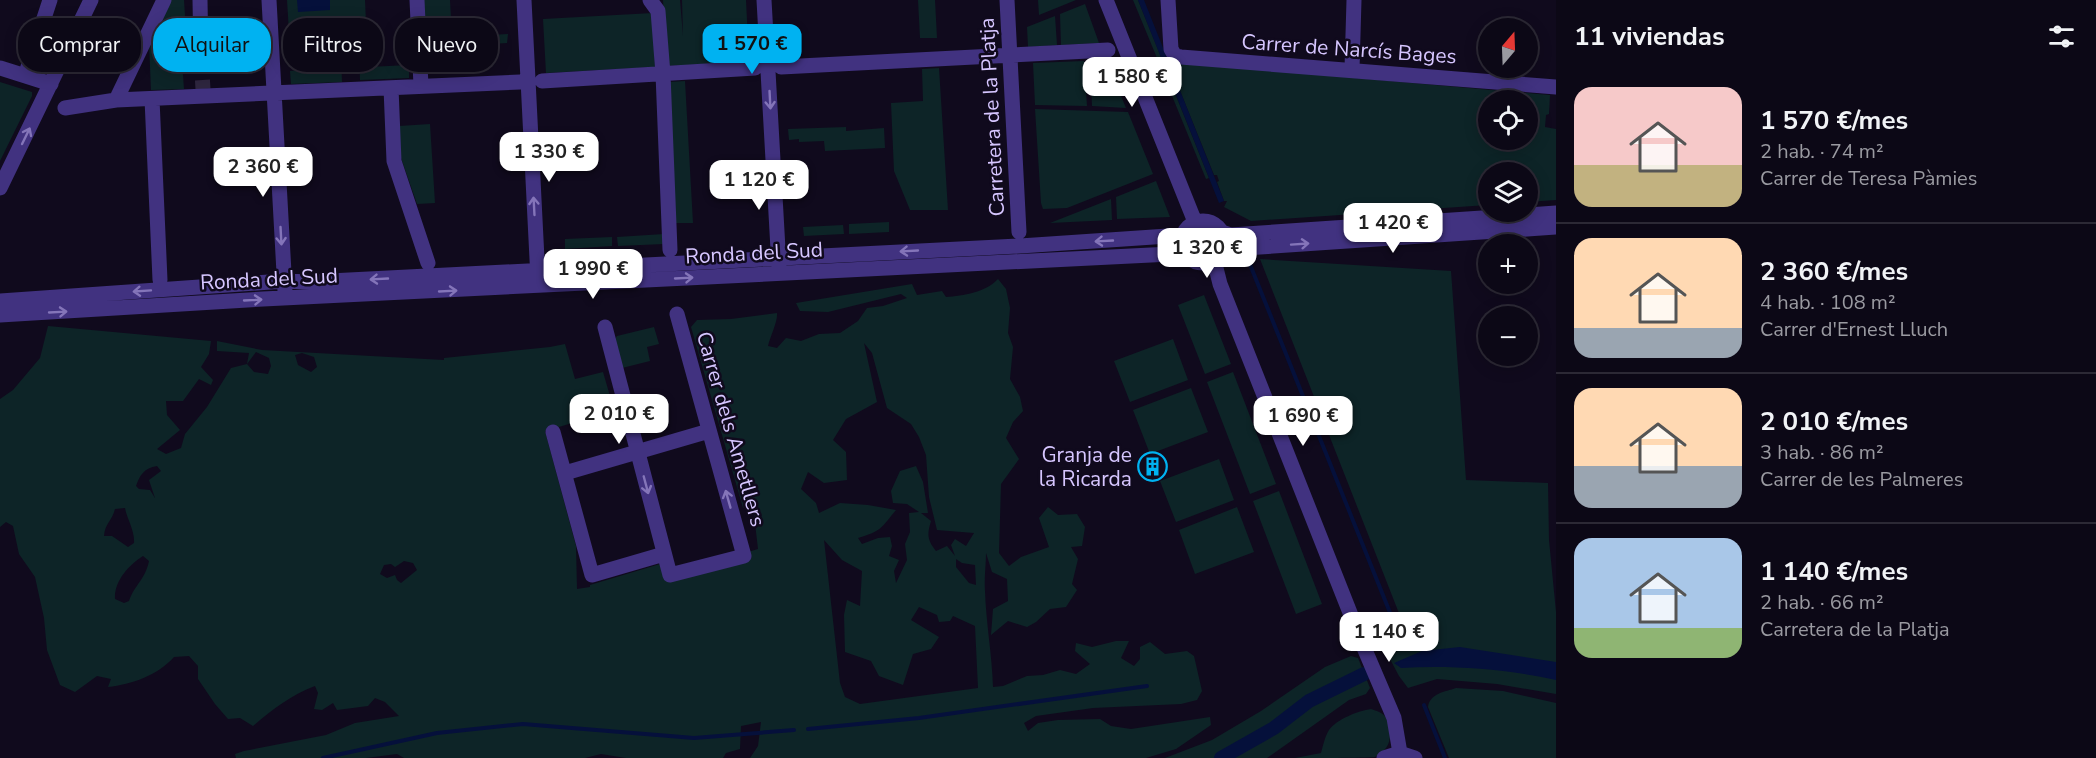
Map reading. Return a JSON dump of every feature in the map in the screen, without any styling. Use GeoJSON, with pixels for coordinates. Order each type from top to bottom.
{"type":"FeatureCollection","features":[{"type":"Feature","properties":{"kind":"street"},"geometry":{"type":"LineString","coordinates":[[25,76],[50,0]]}},
{"type":"Feature","properties":{"kind":"street"},"geometry":{"type":"LineString","coordinates":[[0,188],[91,0]]}},
{"type":"Feature","properties":{"kind":"street"},"geometry":{"type":"LineString","coordinates":[[116,100],[164,0]]}},
{"type":"Feature","properties":{"kind":"street"},"geometry":{"type":"LineString","coordinates":[[200,0],[200,18]]}},
{"type":"Feature","properties":{"kind":"street"},"geometry":{"type":"LineString","coordinates":[[269,0],[286,298]]}},
{"type":"Feature","properties":{"kind":"street"},"geometry":{"type":"LineString","coordinates":[[417,0],[421,86]]}},
{"type":"Feature","properties":{"kind":"street"},"geometry":{"type":"LineString","coordinates":[[524,0],[538,278]]}},
{"type":"Feature","properties":{"kind":"street"},"geometry":{"type":"LineString","coordinates":[[650,0],[658,11],[663,74],[670,250]]}},
{"type":"Feature","properties":{"kind":"street"},"geometry":{"type":"LineString","coordinates":[[764,0],[779,265]]}},
{"type":"Feature","properties":{"kind":"street","name":"Carretera de la Platja"},"geometry":{"type":"LineString","coordinates":[[1006,0],[1019,232]]}},
{"type":"Feature","properties":{"kind":"street"},"geometry":{"type":"LineString","coordinates":[[1106,0],[1196,222]]}},
{"type":"Feature","properties":{"kind":"street","name":"Carrer de Narcís Bages"},"geometry":{"type":"LineString","coordinates":[[1168,0],[1171,49],[1175,56],[1556,87]]}},
{"type":"Feature","properties":{"kind":"street"},"geometry":{"type":"LineString","coordinates":[[1352,69],[1354,0]]}},
{"type":"Feature","properties":{"kind":"street"},"geometry":{"type":"LineString","coordinates":[[781,67],[1108,50]]}},
{"type":"Feature","properties":{"kind":"street"},"geometry":{"type":"LineString","coordinates":[[0,68],[51,84]]}},
{"type":"Feature","properties":{"kind":"street"},"geometry":{"type":"LineString","coordinates":[[542,81],[755,68]]}},
{"type":"Feature","properties":{"kind":"street"},"geometry":{"type":"LineString","coordinates":[[65,108],[116,100],[152,99],[204,93],[274,94],[520,82]]}},
{"type":"Feature","properties":{"kind":"street"},"geometry":{"type":"LineString","coordinates":[[392,88],[394,161],[428,263]]}},
{"type":"Feature","properties":{"kind":"street"},"geometry":{"type":"LineString","coordinates":[[152,99],[160,280]]}},
{"type":"Feature","properties":{"kind":"street"},"geometry":{"type":"LineString","coordinates":[[1556,213],[1231,235],[1222,232],[1209,221],[1196,222],[1190,225],[1183,235],[1182,246],[1187,255],[1200,262],[1230,249],[1556,226]]}},
{"type":"Feature","properties":{"kind":"street"},"geometry":{"type":"LineString","coordinates":[[1222,232],[1224,243],[1218,256],[1221,284],[1408,755],[1384,758]]}},
{"type":"Feature","properties":{"kind":"street","name":"Ronda del Sud"},"geometry":{"type":"LineString","coordinates":[[0,315],[286,298],[538,278],[779,265],[1183,235]]}},
{"type":"Feature","properties":{"kind":"street","name":"Ronda del Sud"},"geometry":{"type":"LineString","coordinates":[[779,265],[1187,255]]}},
{"type":"Feature","properties":{"kind":"street","name":"Ronda del Sud"},"geometry":{"type":"LineString","coordinates":[[0,301],[284,281],[538,278]]}},
{"type":"Feature","properties":{"kind":"street","name":"Carrer dels Ametllers"},"geometry":{"type":"LineString","coordinates":[[664,554],[670,575],[744,555],[677,314]]}},
{"type":"Feature","properties":{"kind":"street"},"geometry":{"type":"LineString","coordinates":[[552,432],[592,575],[664,554],[605,327]]}},
{"type":"Feature","properties":{"kind":"street"},"geometry":{"type":"LineString","coordinates":[[565,473],[709,431]]}},
{"type":"Feature","properties":{"kind":"green space"},"geometry":{"type":"Polygon","coordinates":[[[169,0],[184,0],[185,18],[161,18],[169,0]]]}},
{"type":"Feature","properties":{"kind":"green space"},"geometry":{"type":"Polygon","coordinates":[[[287,0],[365,0],[366,18],[288,18],[287,0]]]}},
{"type":"Feature","properties":{"kind":"green space"},"geometry":{"type":"Polygon","coordinates":[[[423,0],[450,0],[451,18],[424,18],[423,0]]]}},
{"type":"Feature","properties":{"kind":"green space"},"geometry":{"type":"Polygon","coordinates":[[[663,0],[680,0],[683,36],[682,0],[746,0],[749,62],[666,66],[663,0]]]}},
{"type":"Feature","properties":{"kind":"green space"},"geometry":{"type":"Polygon","coordinates":[[[918,0],[935,0],[937,38],[920,38],[918,0]]]}},
{"type":"Feature","properties":{"kind":"green space"},"geometry":{"type":"Polygon","coordinates":[[[1038,0],[1076,0],[1039,15],[1038,0]]]}},
{"type":"Feature","properties":{"kind":"green space"},"geometry":{"type":"Polygon","coordinates":[[[1133,0],[1138,0],[1161,57],[1157,58],[1133,0]]]}},
{"type":"Feature","properties":{"kind":"green space"},"geometry":{"type":"Polygon","coordinates":[[[1085,4],[1099,43],[1061,45],[1060,14],[1085,4]]]}},
{"type":"Feature","properties":{"kind":"green space"},"geometry":{"type":"Polygon","coordinates":[[[653,13],[655,67],[546,73],[543,19],[653,13]]]}},
{"type":"Feature","properties":{"kind":"green space"},"geometry":{"type":"Polygon","coordinates":[[[1055,16],[1057,45],[1028,47],[1027,27],[1055,16]]]}},
{"type":"Feature","properties":{"kind":"green space"},"geometry":{"type":"Polygon","coordinates":[[[153,34],[153,72],[183,72],[184,89],[151,90],[149,43],[153,34]]]}},
{"type":"Feature","properties":{"kind":"green space"},"geometry":{"type":"Polygon","coordinates":[[[508,34],[507,43],[498,44],[498,35],[508,34]]]}},
{"type":"Feature","properties":{"kind":"green space"},"geometry":{"type":"Polygon","coordinates":[[[1106,59],[1126,108],[1092,106],[1090,60],[1106,59]]]}},
{"type":"Feature","properties":{"kind":"green space"},"geometry":{"type":"Polygon","coordinates":[[[1170,60],[1171,62],[1493,90],[1478,90],[1478,150],[1538,150],[1538,94],[1550,95],[1549,114],[1546,115],[1545,127],[1556,129],[1556,200],[1538,201],[1538,162],[1478,162],[1478,206],[1251,221],[1224,207],[1227,201],[1224,201],[1217,182],[1219,181],[1217,175],[1214,175],[1168,61],[1170,60]]]}},
{"type":"Feature","properties":{"kind":"green space"},"geometry":{"type":"Polygon","coordinates":[[[1084,61],[1087,106],[1035,105],[1033,63],[1084,61]]]}},
{"type":"Feature","properties":{"kind":"green space"},"geometry":{"type":"Polygon","coordinates":[[[1163,63],[1209,178],[1206,179],[1159,64],[1163,63]]]}},
{"type":"Feature","properties":{"kind":"green space"},"geometry":{"type":"Polygon","coordinates":[[[383,66],[395,66],[395,72],[409,72],[409,78],[360,80],[360,72],[383,72],[383,66]]]}},
{"type":"Feature","properties":{"kind":"green space"},"geometry":{"type":"Polygon","coordinates":[[[939,68],[948,210],[910,210],[894,171],[891,103],[923,101],[922,69],[939,68]]]}},
{"type":"Feature","properties":{"kind":"green space"},"geometry":{"type":"Polygon","coordinates":[[[290,72],[342,72],[342,82],[291,84],[290,72]]]}},
{"type":"Feature","properties":{"kind":"green space"},"geometry":{"type":"Polygon","coordinates":[[[685,81],[693,223],[676,223],[669,82],[685,81]]]}},
{"type":"Feature","properties":{"kind":"green space"},"geometry":{"type":"Polygon","coordinates":[[[0,82],[32,92],[32,96],[0,161],[0,82]]]}},
{"type":"Feature","properties":{"kind":"green space"},"geometry":{"type":"Polygon","coordinates":[[[1035,109],[1128,112],[1153,174],[1067,208],[1043,209],[1035,109]]]}},
{"type":"Feature","properties":{"kind":"green space"},"geometry":{"type":"Polygon","coordinates":[[[430,124],[435,203],[417,204],[401,158],[399,126],[430,124]]]}},
{"type":"Feature","properties":{"kind":"green space"},"geometry":{"type":"Polygon","coordinates":[[[846,127],[846,131],[884,128],[885,148],[825,151],[824,141],[789,140],[788,129],[846,127]]]}},
{"type":"Feature","properties":{"kind":"green space"},"geometry":{"type":"Polygon","coordinates":[[[1156,181],[1170,217],[1117,219],[1116,197],[1156,181]]]}},
{"type":"Feature","properties":{"kind":"green space"},"geometry":{"type":"Polygon","coordinates":[[[1111,199],[1112,220],[1050,223],[1111,199]]]}},
{"type":"Feature","properties":{"kind":"green space"},"geometry":{"type":"Polygon","coordinates":[[[889,222],[889,232],[849,234],[849,224],[889,222]]]}},
{"type":"Feature","properties":{"kind":"green space"},"geometry":{"type":"Polygon","coordinates":[[[843,225],[844,234],[804,236],[803,227],[843,225]]]}},
{"type":"Feature","properties":{"kind":"green space"},"geometry":{"type":"Polygon","coordinates":[[[664,234],[664,244],[618,246],[617,237],[664,234]]]}},
{"type":"Feature","properties":{"kind":"green space"},"geometry":{"type":"Polygon","coordinates":[[[612,237],[612,246],[565,249],[565,239],[612,237]]]}},
{"type":"Feature","properties":{"kind":"green space"},"geometry":{"type":"Polygon","coordinates":[[[1260,259],[1451,271],[1466,480],[1548,483],[1549,540],[1556,612],[1556,694],[1497,684],[1437,679],[1408,688],[1399,676],[1383,646],[1385,629],[1404,626],[1260,259]]]}},
{"type":"Feature","properties":{"kind":"green space"},"geometry":{"type":"Polygon","coordinates":[[[998,279],[1006,289],[1010,308],[1008,333],[1013,347],[1010,379],[1020,397],[1023,411],[1013,422],[1006,438],[1019,459],[1001,484],[999,553],[1009,566],[1021,557],[1049,547],[1039,518],[1048,507],[1058,515],[1077,514],[1085,527],[1082,546],[1071,547],[1078,559],[1072,584],[1077,590],[1066,607],[1050,609],[1027,627],[1008,621],[991,635],[993,609],[1008,601],[1007,579],[992,572],[986,553],[986,603],[993,687],[1003,686],[1027,676],[1043,675],[1060,670],[1076,674],[1090,664],[1075,651],[1076,643],[1092,647],[1116,641],[1129,641],[1121,658],[1134,666],[1140,659],[1140,647],[1150,642],[1165,654],[1187,651],[1194,656],[1202,691],[1197,700],[1181,704],[1093,708],[1036,716],[1024,723],[1028,731],[1038,723],[1100,719],[1111,726],[1131,729],[1210,717],[1211,725],[1176,749],[1146,758],[750,758],[758,746],[761,722],[741,726],[740,749],[726,753],[723,758],[626,758],[601,754],[585,758],[404,758],[397,754],[366,758],[236,758],[235,754],[244,751],[326,735],[355,723],[399,716],[385,702],[375,698],[368,706],[337,710],[333,703],[322,710],[314,709],[318,693],[315,686],[282,703],[253,726],[240,718],[228,719],[198,679],[198,666],[189,656],[174,657],[152,674],[126,684],[108,687],[111,679],[97,676],[75,692],[60,685],[47,650],[44,618],[35,577],[19,554],[13,526],[6,522],[0,527],[0,399],[13,390],[40,358],[48,326],[211,341],[209,354],[201,367],[213,380],[211,385],[199,379],[183,401],[166,401],[167,415],[180,430],[157,449],[166,454],[181,448],[185,434],[207,407],[231,368],[247,364],[249,353],[217,351],[217,341],[262,350],[444,360],[444,358],[565,344],[575,379],[603,372],[610,396],[582,403],[586,419],[545,431],[576,546],[577,589],[590,587],[590,585],[660,564],[664,577],[758,549],[753,506],[743,508],[691,327],[697,320],[731,319],[777,313],[768,346],[777,348],[786,338],[801,341],[819,334],[840,333],[858,321],[867,308],[883,306],[907,298],[901,294],[828,312],[800,311],[796,303],[912,284],[917,295],[942,291],[946,297],[974,292],[998,279]],[[864,343],[877,402],[846,419],[833,440],[846,452],[847,480],[824,483],[808,472],[801,489],[816,503],[819,513],[840,503],[896,510],[880,528],[858,538],[862,544],[878,538],[890,537],[892,546],[889,556],[899,560],[894,571],[896,583],[907,560],[905,544],[910,532],[909,513],[919,512],[907,504],[893,503],[891,491],[900,471],[916,466],[923,482],[928,513],[921,513],[931,521],[929,540],[936,551],[947,546],[955,556],[951,545],[955,539],[966,546],[974,533],[937,530],[929,497],[926,455],[919,437],[911,424],[887,408],[872,353],[864,343]],[[256,352],[247,364],[254,372],[268,374],[271,366],[269,358],[256,352]],[[302,353],[295,355],[298,365],[311,372],[317,367],[314,357],[302,353]],[[157,466],[149,468],[141,475],[136,486],[139,489],[150,490],[155,498],[149,480],[161,471],[157,466]],[[125,508],[115,509],[104,536],[112,536],[128,547],[134,543],[134,539],[125,508]],[[824,540],[840,683],[845,697],[860,704],[978,688],[975,626],[953,616],[950,621],[939,622],[937,615],[919,607],[911,620],[939,637],[931,649],[913,654],[903,685],[879,676],[871,661],[845,652],[844,615],[847,600],[860,606],[862,571],[842,560],[824,540]],[[143,556],[128,569],[115,592],[115,599],[124,603],[129,601],[149,561],[143,556]],[[956,559],[956,567],[969,583],[976,585],[975,565],[962,563],[956,559]],[[404,561],[395,567],[391,564],[384,565],[380,574],[387,578],[395,575],[401,583],[417,570],[413,563],[404,561]]]}},
{"type":"Feature","properties":{"kind":"green space"},"geometry":{"type":"Polygon","coordinates":[[[1204,295],[1231,364],[1205,374],[1178,305],[1204,295]]]}},
{"type":"Feature","properties":{"kind":"green space"},"geometry":{"type":"Polygon","coordinates":[[[654,327],[659,344],[647,347],[650,361],[622,368],[615,339],[617,336],[654,327]]]}},
{"type":"Feature","properties":{"kind":"green space"},"geometry":{"type":"Polygon","coordinates":[[[1173,339],[1188,380],[1130,402],[1114,361],[1173,339]]]}},
{"type":"Feature","properties":{"kind":"green space"},"geometry":{"type":"Polygon","coordinates":[[[1233,372],[1276,484],[1250,494],[1207,382],[1233,372]]]}},
{"type":"Feature","properties":{"kind":"green space"},"geometry":{"type":"Polygon","coordinates":[[[1191,388],[1208,432],[1150,454],[1133,410],[1191,388]]]}},
{"type":"Feature","properties":{"kind":"green space"},"geometry":{"type":"Polygon","coordinates":[[[1219,459],[1234,500],[1176,522],[1160,481],[1219,459]]]}},
{"type":"Feature","properties":{"kind":"green space"},"geometry":{"type":"Polygon","coordinates":[[[1279,491],[1322,604],[1296,614],[1253,501],[1279,491]]]}},
{"type":"Feature","properties":{"kind":"green space"},"geometry":{"type":"Polygon","coordinates":[[[1237,507],[1254,552],[1195,574],[1179,530],[1237,507]]]}},
{"type":"Feature","properties":{"kind":"green space"},"geometry":{"type":"Polygon","coordinates":[[[1351,656],[1358,658],[1370,688],[1366,694],[1349,700],[1267,758],[1165,758],[1212,740],[1261,711],[1325,667],[1351,656]]]}},
{"type":"Feature","properties":{"kind":"green space"},"geometry":{"type":"Polygon","coordinates":[[[1456,688],[1503,691],[1556,703],[1556,758],[1449,758],[1428,707],[1429,702],[1435,696],[1456,688]]]}},
{"type":"Feature","properties":{"kind":"green space"},"geometry":{"type":"Polygon","coordinates":[[[1371,709],[1384,715],[1390,737],[1386,748],[1375,757],[1295,758],[1321,753],[1326,735],[1337,722],[1371,709]]]}},
{"type":"Feature","properties":{"kind":"shaded area"},"geometry":{"type":"Polygon","coordinates":[[[297,0],[330,0],[330,10],[298,12],[297,0]]]}},
{"type":"Feature","properties":{"kind":"shaded area"},"geometry":{"type":"Polygon","coordinates":[[[1138,0],[1144,0],[1224,201],[1219,203],[1138,0]]]}},
{"type":"Feature","properties":{"kind":"shaded area"},"geometry":{"type":"Polygon","coordinates":[[[588,148],[588,160],[563,162],[563,150],[588,148]]]}},
{"type":"Feature","properties":{"kind":"shaded area"},"geometry":{"type":"Polygon","coordinates":[[[1460,647],[1556,662],[1556,680],[1479,669],[1401,668],[1394,663],[1422,651],[1460,647]]]}},
{"type":"Feature","properties":{"kind":"waterway"},"geometry":{"type":"LineString","coordinates":[[1249,262],[1395,625]]}},
{"type":"Feature","properties":{"kind":"waterway"},"geometry":{"type":"LineString","coordinates":[[1221,758],[1274,728],[1309,701],[1364,674]]}},
{"type":"Feature","properties":{"kind":"waterway"},"geometry":{"type":"LineString","coordinates":[[808,729],[919,718],[1147,686]]}},
{"type":"Feature","properties":{"kind":"waterway"},"geometry":{"type":"LineString","coordinates":[[1424,705],[1445,758]]}},
{"type":"Feature","properties":{"kind":"waterway"},"geometry":{"type":"LineString","coordinates":[[323,758],[437,733],[523,724],[694,738],[794,730]]}},
{"type":"Feature","properties":{"kind":"tunnel"},"geometry":{"type":"LineString","coordinates":[[202,72],[203,89]]}},
{"type":"Feature","properties":{"kind":"place","name":"Granja de la Ricarda"},"geometry":{"type":"Point","coordinates":[1153,467]}}]}
